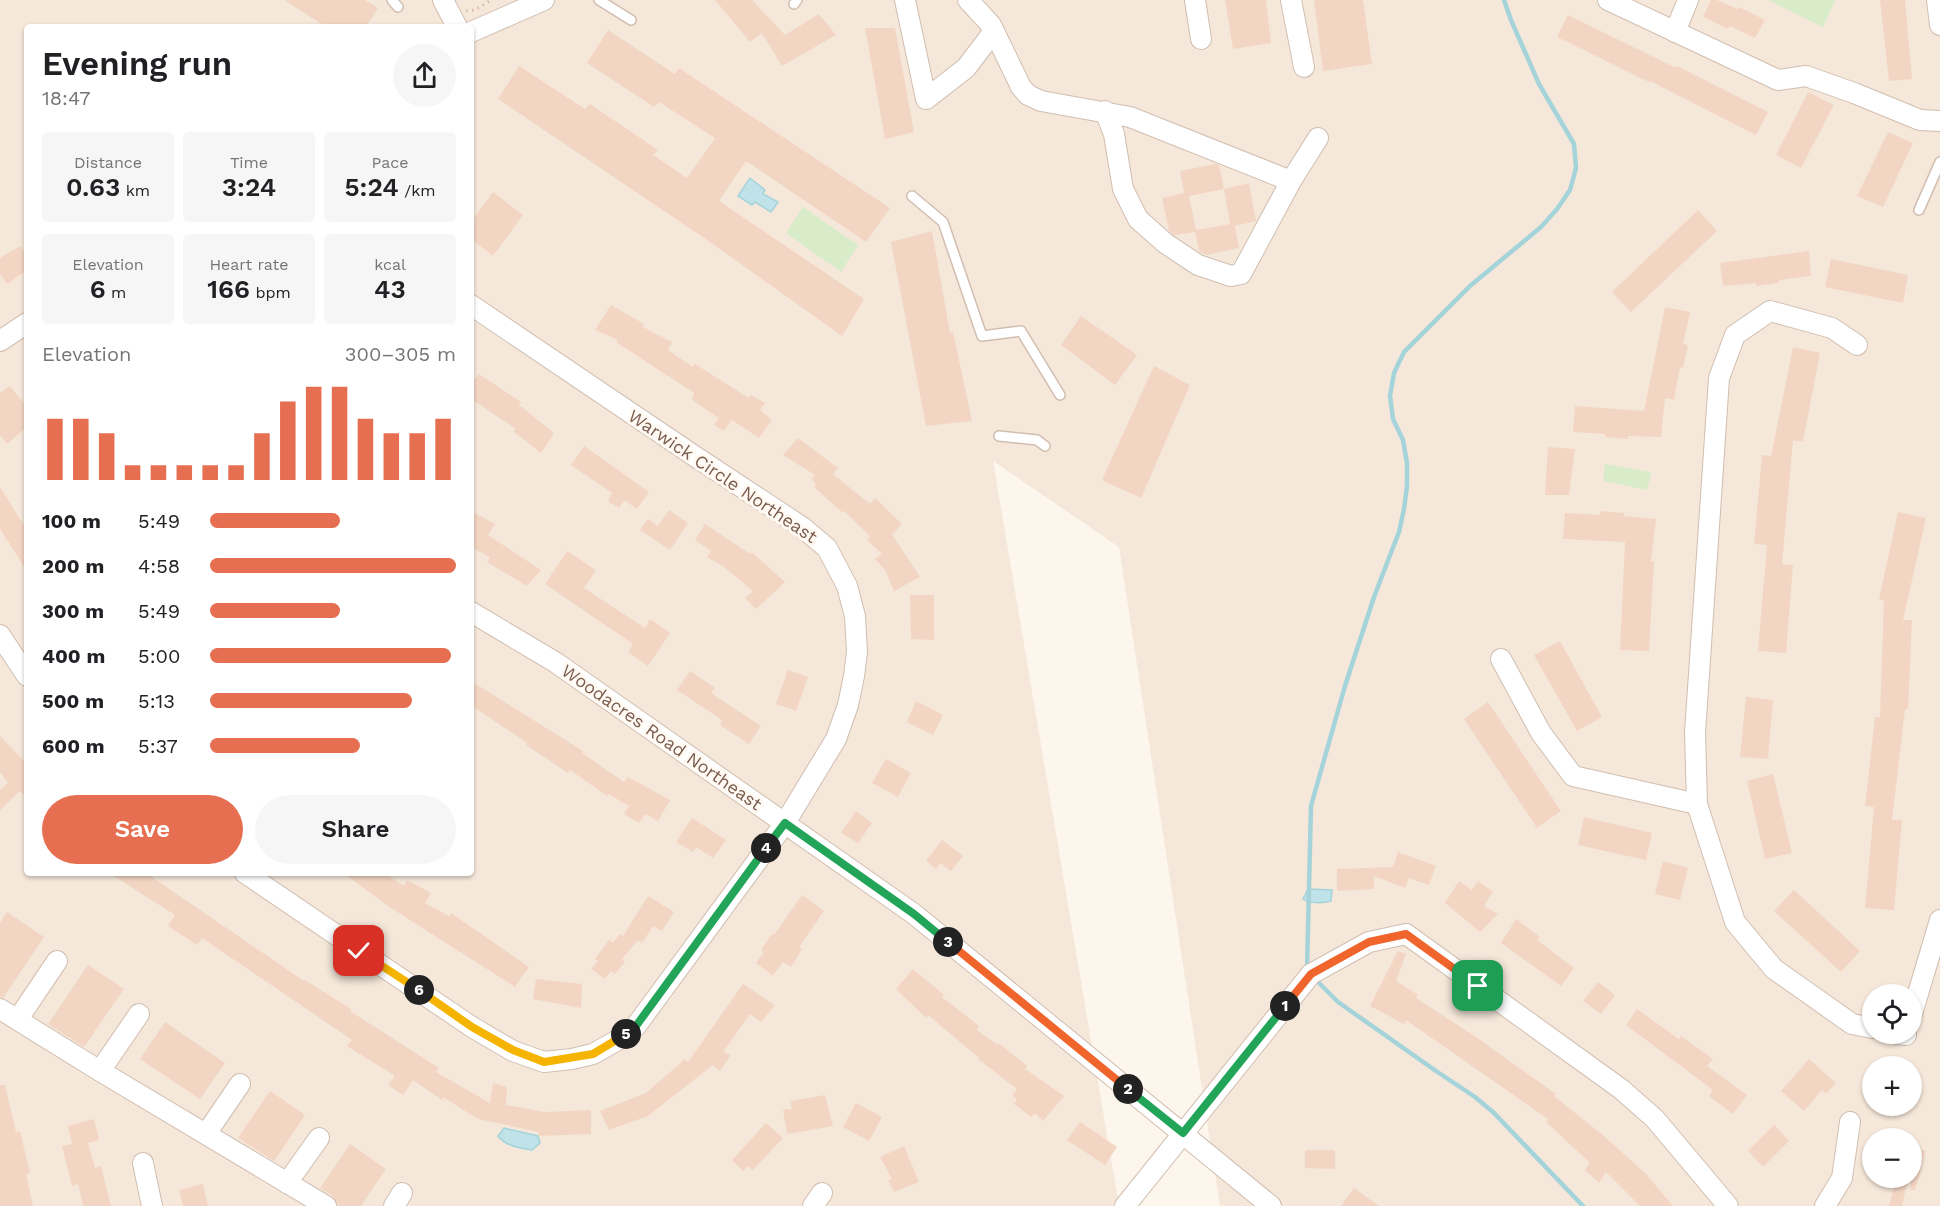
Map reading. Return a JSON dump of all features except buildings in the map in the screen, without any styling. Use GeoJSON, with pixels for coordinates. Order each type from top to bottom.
{"type":"FeatureCollection","features":[{"type":"Feature","properties":{"kind":"street"},"geometry":{"type":"LineString","coordinates":[[474,31],[544,0]]}},
{"type":"Feature","properties":{"kind":"street"},"geometry":{"type":"LineString","coordinates":[[905,0],[926,99],[966,68],[994,31]]}},
{"type":"Feature","properties":{"kind":"street"},"geometry":{"type":"LineString","coordinates":[[968,0],[994,31],[1021,87],[1028,95],[1041,101],[1130,117],[1291,181]]}},
{"type":"Feature","properties":{"kind":"street"},"geometry":{"type":"LineString","coordinates":[[1195,0],[1201,39]]}},
{"type":"Feature","properties":{"kind":"street"},"geometry":{"type":"LineString","coordinates":[[1291,0],[1304,67]]}},
{"type":"Feature","properties":{"kind":"street"},"geometry":{"type":"LineString","coordinates":[[1608,0],[1778,80],[1806,76],[1920,120],[1940,121]]}},
{"type":"Feature","properties":{"kind":"street"},"geometry":{"type":"LineString","coordinates":[[1675,32],[1688,0]]}},
{"type":"Feature","properties":{"kind":"street"},"geometry":{"type":"LineString","coordinates":[[1937,0],[1940,25]]}},
{"type":"Feature","properties":{"kind":"street"},"geometry":{"type":"LineString","coordinates":[[451,2],[456,24]]}},
{"type":"Feature","properties":{"kind":"street"},"geometry":{"type":"LineString","coordinates":[[1105,111],[1114,134],[1124,189],[1138,219],[1165,243],[1198,265],[1230,276],[1241,274],[1291,181],[1318,138]]}},
{"type":"Feature","properties":{"kind":"street","name":"Warwick Circle Northeast"},"geometry":{"type":"LineString","coordinates":[[249,876],[472,1027],[513,1050],[544,1062],[593,1054],[636,1026],[785,823],[836,739],[848,705],[857,652],[855,616],[847,586],[827,548],[802,527],[474,307]]}},
{"type":"Feature","properties":{"kind":"street"},"geometry":{"type":"LineString","coordinates":[[1857,345],[1832,328],[1770,311],[1735,335],[1719,378],[1695,733],[1697,804],[1735,921],[1774,969],[1852,1024],[1862,1026]]}},
{"type":"Feature","properties":{"kind":"street"},"geometry":{"type":"LineString","coordinates":[[0,341],[24,325]]}},
{"type":"Feature","properties":{"kind":"street","name":"Woodacres Road Northeast"},"geometry":{"type":"LineString","coordinates":[[474,614],[555,663],[914,914],[1271,1206]]}},
{"type":"Feature","properties":{"kind":"street"},"geometry":{"type":"LineString","coordinates":[[0,635],[24,671]]}},
{"type":"Feature","properties":{"kind":"street"},"geometry":{"type":"LineString","coordinates":[[1500,659],[1541,733],[1573,776],[1697,804]]}},
{"type":"Feature","properties":{"kind":"street"},"geometry":{"type":"LineString","coordinates":[[1921,984],[1940,920]]}},
{"type":"Feature","properties":{"kind":"street"},"geometry":{"type":"LineString","coordinates":[[1125,1206],[1311,974],[1369,942],[1406,934],[1621,1089],[1655,1119],[1728,1206]]}},
{"type":"Feature","properties":{"kind":"street"},"geometry":{"type":"LineString","coordinates":[[18,1019],[57,960]]}},
{"type":"Feature","properties":{"kind":"street"},"geometry":{"type":"LineString","coordinates":[[0,1009],[326,1206]]}},
{"type":"Feature","properties":{"kind":"street"},"geometry":{"type":"LineString","coordinates":[[100,1071],[139,1014]]}},
{"type":"Feature","properties":{"kind":"street"},"geometry":{"type":"LineString","coordinates":[[206,1134],[240,1084]]}},
{"type":"Feature","properties":{"kind":"street"},"geometry":{"type":"LineString","coordinates":[[1825,1206],[1842,1178],[1850,1122]]}},
{"type":"Feature","properties":{"kind":"street"},"geometry":{"type":"LineString","coordinates":[[287,1183],[319,1137]]}},
{"type":"Feature","properties":{"kind":"street"},"geometry":{"type":"LineString","coordinates":[[143,1163],[152,1206]]}},
{"type":"Feature","properties":{"kind":"lane"},"geometry":{"type":"LineString","coordinates":[[599,0],[631,20]]}},
{"type":"Feature","properties":{"kind":"lane"},"geometry":{"type":"LineString","coordinates":[[1918,210],[1940,162]]}},
{"type":"Feature","properties":{"kind":"lane"},"geometry":{"type":"LineString","coordinates":[[912,196],[943,222],[982,336],[1021,331],[1060,395]]}},
{"type":"Feature","properties":{"kind":"lane"},"geometry":{"type":"LineString","coordinates":[[999,436],[1037,440],[1045,446]]}},
{"type":"Feature","properties":{"kind":"path"},"geometry":{"type":"LineString","coordinates":[[451,2],[467,11],[475,10],[491,0]]}},
{"type":"Feature","properties":{"kind":"shaded area"},"geometry":{"type":"Polygon","coordinates":[[[0,0],[1940,0],[1940,1206],[1220,1206],[1119,547],[993,461],[1119,1206],[0,1206],[0,0]]]}},
{"type":"Feature","properties":{"kind":"green space"},"geometry":{"type":"Polygon","coordinates":[[[1768,0],[1835,0],[1823,27],[1768,0]]]}},
{"type":"Feature","properties":{"kind":"green space"},"geometry":{"type":"Polygon","coordinates":[[[803,207],[858,245],[841,272],[786,233],[803,207]]]}},
{"type":"Feature","properties":{"kind":"green space"},"geometry":{"type":"Polygon","coordinates":[[[1605,464],[1651,472],[1647,490],[1603,481],[1605,464]]]}},
{"type":"Feature","properties":{"kind":"water"},"geometry":{"type":"Polygon","coordinates":[[[750,178],[765,190],[763,194],[778,202],[771,212],[755,202],[752,205],[738,196],[750,178]]]}},
{"type":"Feature","properties":{"kind":"water"},"geometry":{"type":"Polygon","coordinates":[[[1308,889],[1332,890],[1331,901],[1317,903],[1306,901],[1303,899],[1308,889]]]}},
{"type":"Feature","properties":{"kind":"water"},"geometry":{"type":"Polygon","coordinates":[[[504,1128],[538,1136],[540,1143],[532,1150],[509,1144],[498,1136],[504,1128]]]}},
{"type":"Feature","properties":{"kind":"waterway"},"geometry":{"type":"LineString","coordinates":[[1307,969],[1311,806],[1345,686],[1374,597],[1399,532],[1404,509],[1407,463],[1403,440],[1393,419],[1390,396],[1394,373],[1404,352],[1470,286],[1541,227],[1557,209],[1570,190],[1576,168],[1574,144],[1539,84],[1504,0]]}},
{"type":"Feature","properties":{"kind":"waterway"},"geometry":{"type":"LineString","coordinates":[[1314,978],[1338,1002],[1475,1097],[1493,1112],[1583,1206]]}},
{"type":"Feature","properties":{"kind":"route"},"geometry":{"type":"LineString","coordinates":[[359,951],[472,1027],[513,1050],[544,1062],[593,1054],[636,1026],[785,823],[914,914],[1183,1133],[1311,974],[1369,942],[1406,934],[1478,986]]}}]}
